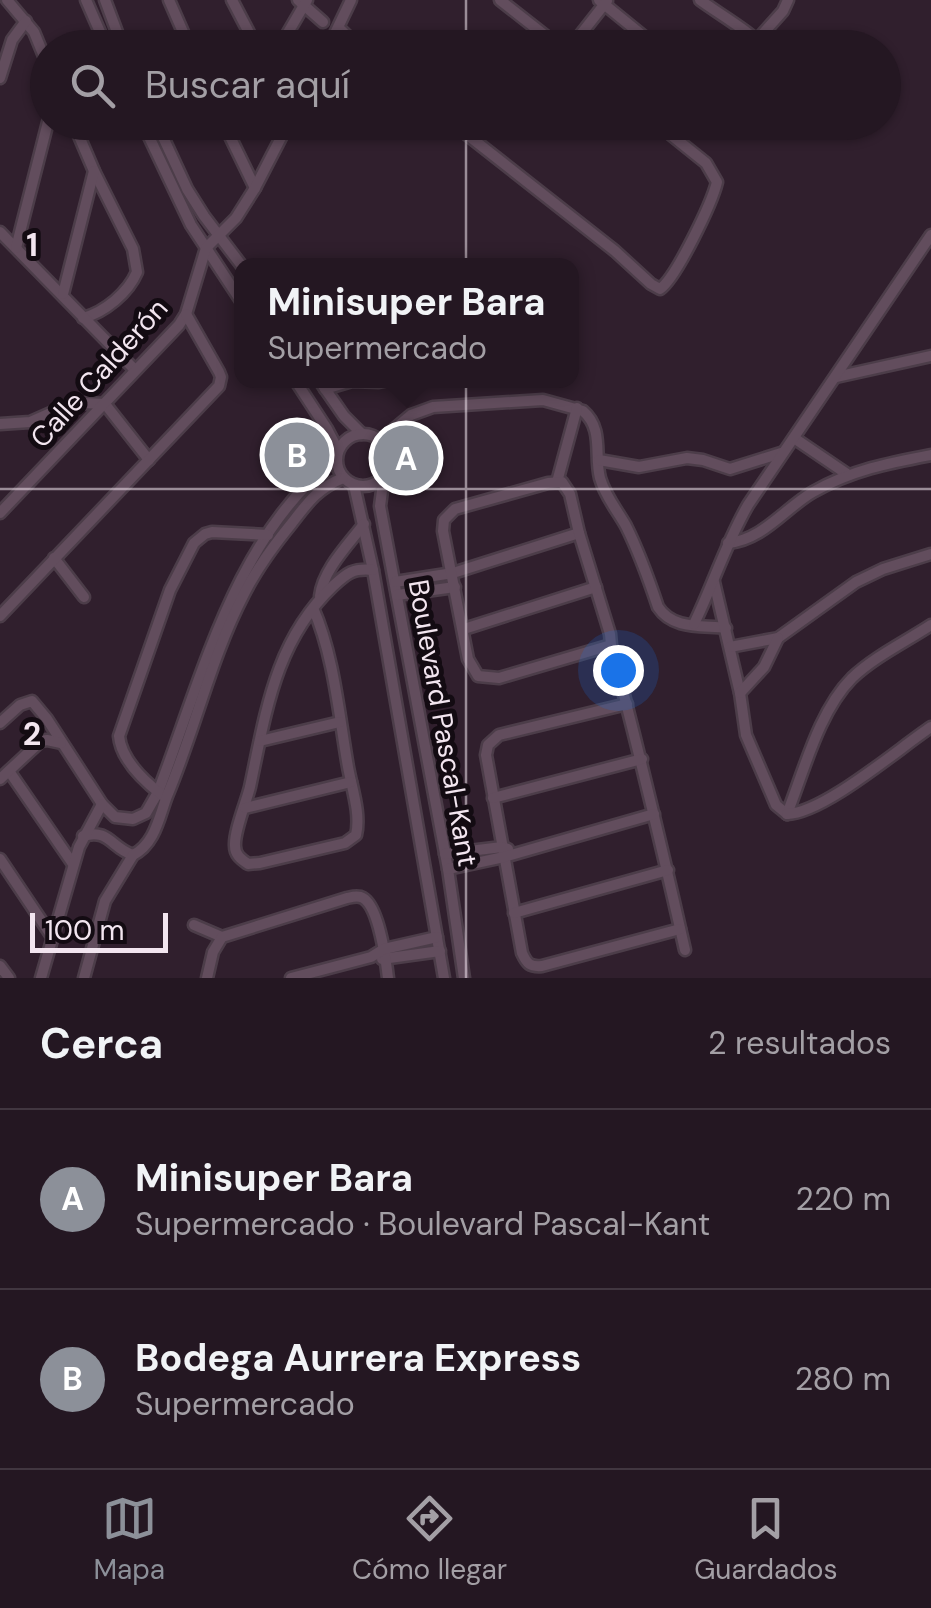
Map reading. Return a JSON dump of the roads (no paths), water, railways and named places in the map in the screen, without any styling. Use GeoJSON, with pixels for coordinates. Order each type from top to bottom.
{"type":"FeatureCollection","features":[{"type":"Feature","properties":{"kind":"street"},"geometry":{"type":"LineString","coordinates":[[6,0],[31,30]]}},
{"type":"Feature","properties":{"kind":"street"},"geometry":{"type":"LineString","coordinates":[[97,30],[88,3],[107,0],[117,30]]}},
{"type":"Feature","properties":{"kind":"street"},"geometry":{"type":"LineString","coordinates":[[169,0],[182,30]]}},
{"type":"Feature","properties":{"kind":"street"},"geometry":{"type":"LineString","coordinates":[[232,0],[248,30]]}},
{"type":"Feature","properties":{"kind":"street"},"geometry":{"type":"LineString","coordinates":[[338,28],[351,0]]}},
{"type":"Feature","properties":{"kind":"street"},"geometry":{"type":"LineString","coordinates":[[500,0],[538,30]]}},
{"type":"Feature","properties":{"kind":"street"},"geometry":{"type":"LineString","coordinates":[[700,0],[742,30]]}},
{"type":"Feature","properties":{"kind":"street"},"geometry":{"type":"LineString","coordinates":[[288,30],[303,2],[323,22]]}},
{"type":"Feature","properties":{"kind":"street"},"geometry":{"type":"LineString","coordinates":[[583,30],[604,2],[637,30]]}},
{"type":"Feature","properties":{"kind":"street"},"geometry":{"type":"LineString","coordinates":[[770,30],[788,2]]}},
{"type":"Feature","properties":{"kind":"street"},"geometry":{"type":"LineString","coordinates":[[0,78],[12,40],[26,21]]}},
{"type":"Feature","properties":{"kind":"street"},"geometry":{"type":"LineString","coordinates":[[16,248],[43,140]]}},
{"type":"Feature","properties":{"kind":"street"},"geometry":{"type":"LineString","coordinates":[[81,140],[133,249],[137,272],[114,300],[84,318]]}},
{"type":"Feature","properties":{"kind":"street"},"geometry":{"type":"LineString","coordinates":[[151,140],[191,224],[234,290]]}},
{"type":"Feature","properties":{"kind":"street"},"geometry":{"type":"LineString","coordinates":[[164,140],[187,189],[236,258]]}},
{"type":"Feature","properties":{"kind":"street"},"geometry":{"type":"LineString","coordinates":[[231,140],[255,188]]}},
{"type":"Feature","properties":{"kind":"street"},"geometry":{"type":"LineString","coordinates":[[206,248],[236,218],[280,140]]}},
{"type":"Feature","properties":{"kind":"street"},"geometry":{"type":"LineString","coordinates":[[473,140],[655,287],[664,288],[714,196],[717,182],[706,163],[678,140]]}},
{"type":"Feature","properties":{"kind":"street"},"geometry":{"type":"LineString","coordinates":[[63,294],[94,171]]}},
{"type":"Feature","properties":{"kind":"street"},"geometry":{"type":"LineString","coordinates":[[0,232],[136,370]]}},
{"type":"Feature","properties":{"kind":"street"},"geometry":{"type":"LineString","coordinates":[[694,624],[748,505],[931,234]]}},
{"type":"Feature","properties":{"kind":"street","name":"Calle Calderón"},"geometry":{"type":"LineString","coordinates":[[0,514],[170,337],[186,314],[206,248]]}},
{"type":"Feature","properties":{"kind":"street"},"geometry":{"type":"LineString","coordinates":[[916,256],[931,255]]}},
{"type":"Feature","properties":{"kind":"street"},"geometry":{"type":"LineString","coordinates":[[0,616],[219,386],[222,378],[186,314]]}},
{"type":"Feature","properties":{"kind":"street"},"geometry":{"type":"LineString","coordinates":[[835,378],[931,356]]}},
{"type":"Feature","properties":{"kind":"street"},"geometry":{"type":"LineString","coordinates":[[84,978],[105,901],[133,854],[150,840],[225,612],[247,568],[268,535],[315,476],[337,455],[352,436],[372,435],[380,440],[389,457],[388,467],[376,483],[365,486],[343,478],[338,470],[337,455],[328,429],[300,388]]}},
{"type":"Feature","properties":{"kind":"street"},"geometry":{"type":"LineString","coordinates":[[324,388],[362,434]]}},
{"type":"Feature","properties":{"kind":"street"},"geometry":{"type":"LineString","coordinates":[[380,440],[411,415],[433,407],[543,400],[577,408],[589,415],[594,426],[600,476],[626,526],[658,608],[674,623],[726,628]]}},
{"type":"Feature","properties":{"kind":"street"},"geometry":{"type":"LineString","coordinates":[[0,424],[30,422],[83,403],[105,404],[149,460]]}},
{"type":"Feature","properties":{"kind":"street"},"geometry":{"type":"LineString","coordinates":[[557,482],[577,408]]}},
{"type":"Feature","properties":{"kind":"street"},"geometry":{"type":"LineString","coordinates":[[794,438],[848,474]]}},
{"type":"Feature","properties":{"kind":"street"},"geometry":{"type":"LineString","coordinates":[[599,460],[639,467],[687,458],[730,468],[782,453]]}},
{"type":"Feature","properties":{"kind":"street"},"geometry":{"type":"LineString","coordinates":[[728,543],[750,538],[809,494],[848,474],[931,455]]}},
{"type":"Feature","properties":{"kind":"street","name":"Boulevard Pascal-Kant"},"geometry":{"type":"LineString","coordinates":[[384,476],[380,506],[448,869],[464,978]]}},
{"type":"Feature","properties":{"kind":"street"},"geometry":{"type":"LineString","coordinates":[[1,720],[32,702],[102,804],[122,819],[146,814],[180,765],[244,594],[277,541],[318,491],[343,478]]}},
{"type":"Feature","properties":{"kind":"street"},"geometry":{"type":"LineString","coordinates":[[611,645],[499,678],[478,676],[470,665],[444,520],[463,507],[530,487],[565,484],[610,634],[685,950]]}},
{"type":"Feature","properties":{"kind":"street","name":"Boulevard Pascal-Kant"},"geometry":{"type":"LineString","coordinates":[[354,485],[373,570],[444,978]]}},
{"type":"Feature","properties":{"kind":"street"},"geometry":{"type":"LineString","coordinates":[[364,524],[327,575],[316,603],[358,828],[353,839],[345,843],[248,864],[239,857],[234,845],[272,686],[290,641],[316,603],[347,572],[373,570]]}},
{"type":"Feature","properties":{"kind":"street"},"geometry":{"type":"LineString","coordinates":[[162,795],[124,753],[119,736],[170,590],[194,543],[205,534],[226,531],[268,535]]}},
{"type":"Feature","properties":{"kind":"street"},"geometry":{"type":"LineString","coordinates":[[395,582],[453,573],[580,532]]}},
{"type":"Feature","properties":{"kind":"street"},"geometry":{"type":"LineString","coordinates":[[730,647],[778,638],[856,582],[931,554]]}},
{"type":"Feature","properties":{"kind":"street"},"geometry":{"type":"LineString","coordinates":[[54,558],[84,596]]}},
{"type":"Feature","properties":{"kind":"street"},"geometry":{"type":"LineString","coordinates":[[714,582],[746,736],[776,805],[787,814]]}},
{"type":"Feature","properties":{"kind":"street"},"geometry":{"type":"LineString","coordinates":[[397,596],[455,587]]}},
{"type":"Feature","properties":{"kind":"street"},"geometry":{"type":"LineString","coordinates":[[464,629],[596,587]]}},
{"type":"Feature","properties":{"kind":"street"},"geometry":{"type":"LineString","coordinates":[[787,814],[818,734],[839,694],[860,671],[931,625]]}},
{"type":"Feature","properties":{"kind":"street"},"geometry":{"type":"LineString","coordinates":[[740,693],[764,666],[778,638]]}},
{"type":"Feature","properties":{"kind":"street"},"geometry":{"type":"LineString","coordinates":[[388,653],[406,650]]}},
{"type":"Feature","properties":{"kind":"street"},"geometry":{"type":"LineString","coordinates":[[627,704],[491,741],[486,756],[522,953],[533,967],[680,929]]}},
{"type":"Feature","properties":{"kind":"street"},"geometry":{"type":"LineString","coordinates":[[260,741],[340,722]]}},
{"type":"Feature","properties":{"kind":"street"},"geometry":{"type":"LineString","coordinates":[[787,814],[811,809],[931,727]]}},
{"type":"Feature","properties":{"kind":"street"},"geometry":{"type":"LineString","coordinates":[[61,743],[41,741],[4,775],[73,864]]}},
{"type":"Feature","properties":{"kind":"street"},"geometry":{"type":"LineString","coordinates":[[493,798],[642,759]]}},
{"type":"Feature","properties":{"kind":"street"},"geometry":{"type":"LineString","coordinates":[[245,808],[350,782]]}},
{"type":"Feature","properties":{"kind":"street"},"geometry":{"type":"LineString","coordinates":[[41,978],[73,864],[83,836],[102,804]]}},
{"type":"Feature","properties":{"kind":"street"},"geometry":{"type":"LineString","coordinates":[[444,854],[517,852],[654,814]]}},
{"type":"Feature","properties":{"kind":"street"},"geometry":{"type":"LineString","coordinates":[[83,836],[98,833],[133,854]]}},
{"type":"Feature","properties":{"kind":"street"},"geometry":{"type":"LineString","coordinates":[[448,869],[503,852]]}},
{"type":"Feature","properties":{"kind":"street"},"geometry":{"type":"LineString","coordinates":[[0,858],[53,938]]}},
{"type":"Feature","properties":{"kind":"street"},"geometry":{"type":"LineString","coordinates":[[514,912],[668,870]]}},
{"type":"Feature","properties":{"kind":"street"},"geometry":{"type":"LineString","coordinates":[[207,978],[213,952],[222,938],[358,896],[372,908],[388,978]]}},
{"type":"Feature","properties":{"kind":"street"},"geometry":{"type":"LineString","coordinates":[[194,924],[222,938]]}},
{"type":"Feature","properties":{"kind":"street"},"geometry":{"type":"LineString","coordinates":[[291,978],[437,937]]}},
{"type":"Feature","properties":{"kind":"street"},"geometry":{"type":"LineString","coordinates":[[385,954],[440,951]]}},
{"type":"Feature","properties":{"kind":"street"},"geometry":{"type":"LineString","coordinates":[[0,966],[8,978]]}},
{"type":"Feature","properties":{"kind":"place","name":"Bodega Aurrera Express"},"geometry":{"type":"Point","coordinates":[297,455]}},
{"type":"Feature","properties":{"kind":"place","name":"Minisuper Bara"},"geometry":{"type":"Point","coordinates":[406,458]}}]}
